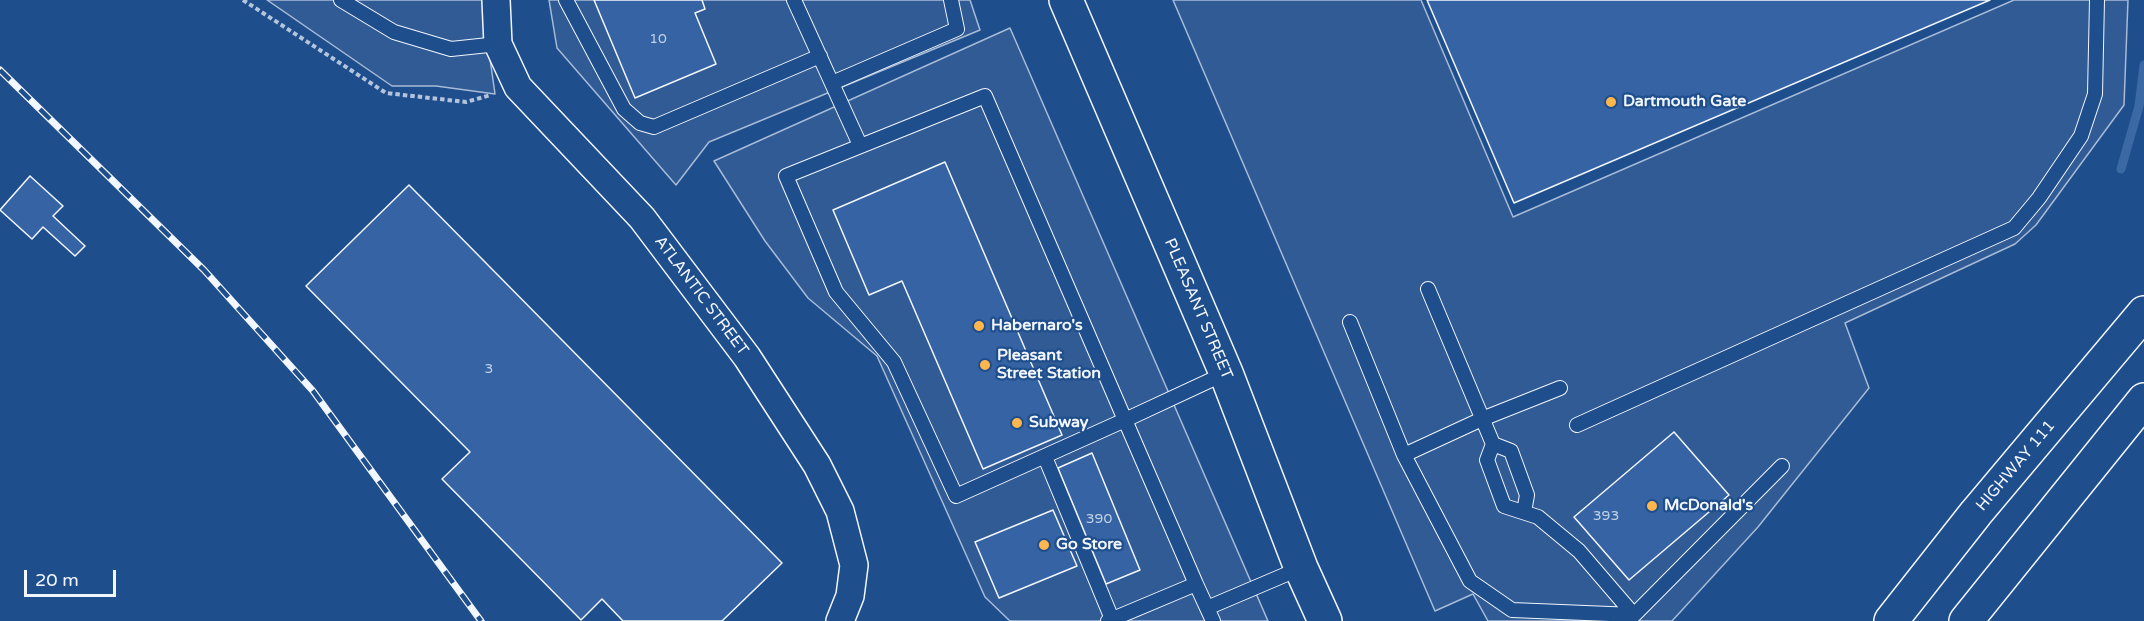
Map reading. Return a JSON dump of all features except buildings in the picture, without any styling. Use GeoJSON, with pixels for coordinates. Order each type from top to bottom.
{"type":"FeatureCollection","features":[{"type":"Feature","properties":{"kind":"main road","name":"PLEASANT STREET"},"geometry":{"type":"LineString","coordinates":[[1066,0],[1226,373],[1301,568],[1325,621]]}},
{"type":"Feature","properties":{"kind":"main road","name":"HIGHWAY 111"},"geometry":{"type":"LineString","coordinates":[[1891,621],[1976,513],[2144,313]]}},
{"type":"Feature","properties":{"kind":"main road"},"geometry":{"type":"LineString","coordinates":[[1966,621],[2144,400]]}},
{"type":"Feature","properties":{"kind":"street","name":"ATLANTIC STREET"},"geometry":{"type":"LineString","coordinates":[[496,0],[498,44],[518,87],[642,218],[747,357],[817,465],[840,511],[854,565],[850,596],[840,621]]}},
{"type":"Feature","properties":{"kind":"lane"},"geometry":{"type":"LineString","coordinates":[[340,0],[394,33],[451,49],[498,44]]}},
{"type":"Feature","properties":{"kind":"lane"},"geometry":{"type":"LineString","coordinates":[[566,0],[624,109],[640,123],[654,127],[820,56]]}},
{"type":"Feature","properties":{"kind":"lane"},"geometry":{"type":"LineString","coordinates":[[794,0],[860,146]]}},
{"type":"Feature","properties":{"kind":"lane"},"geometry":{"type":"LineString","coordinates":[[832,83],[957,29],[951,0]]}},
{"type":"Feature","properties":{"kind":"lane"},"geometry":{"type":"LineString","coordinates":[[1577,425],[2013,228],[2039,198],[2081,136],[2095,94],[2097,0]]}},
{"type":"Feature","properties":{"kind":"lane"},"geometry":{"type":"LineString","coordinates":[[1226,373],[1125,420],[1044,457],[956,496],[894,362],[836,292],[786,176],[985,96],[1125,420],[1196,584],[1210,614],[1301,568]]}},
{"type":"Feature","properties":{"kind":"lane"},"geometry":{"type":"LineString","coordinates":[[1428,289],[1493,444],[1487,460],[1504,506],[1538,517],[1579,551],[1634,615]]}},
{"type":"Feature","properties":{"kind":"lane"},"geometry":{"type":"LineString","coordinates":[[1350,322],[1404,455],[1470,581],[1512,610],[1634,615],[1782,466]]}},
{"type":"Feature","properties":{"kind":"lane"},"geometry":{"type":"LineString","coordinates":[[1404,455],[1482,419],[1560,388]]}},
{"type":"Feature","properties":{"kind":"lane"},"geometry":{"type":"LineString","coordinates":[[1493,444],[1511,451],[1527,495],[1524,512]]}},
{"type":"Feature","properties":{"kind":"lane"},"geometry":{"type":"LineString","coordinates":[[1044,457],[1110,620],[1196,584]]}},
{"type":"Feature","properties":{"kind":"path"},"geometry":{"type":"LineString","coordinates":[[243,0],[386,93],[466,102],[518,87]]}},
{"type":"Feature","properties":{"kind":"shaded area"},"geometry":{"type":"Polygon","coordinates":[[[267,0],[488,0],[486,31],[495,94],[436,86],[392,86],[267,0]]]}},
{"type":"Feature","properties":{"kind":"shaded area"},"geometry":{"type":"Polygon","coordinates":[[[549,0],[970,0],[980,30],[709,142],[676,185],[557,48],[549,0]]]}},
{"type":"Feature","properties":{"kind":"shaded area"},"geometry":{"type":"Polygon","coordinates":[[[1173,0],[1421,0],[1513,217],[2014,0],[2128,0],[2124,105],[2036,225],[2015,244],[1845,323],[1869,388],[1758,527],[1672,621],[1488,621],[1473,594],[1435,611],[1173,0]]]}},
{"type":"Feature","properties":{"kind":"shaded area"},"geometry":{"type":"Polygon","coordinates":[[[1010,28],[1268,621],[1010,621],[985,597],[877,356],[808,298],[765,241],[714,161],[1010,28]]]}},
{"type":"Feature","properties":{"kind":"waterway"},"geometry":{"type":"LineString","coordinates":[[2121,169],[2139,106],[2144,65]]}},
{"type":"Feature","properties":{"kind":"railway"},"geometry":{"type":"LineString","coordinates":[[0,70],[204,270],[313,391],[481,621]]}},
{"type":"Feature","properties":{"kind":"place","name":"Dartmouth Gate"},"geometry":{"type":"Point","coordinates":[1611,102]}},
{"type":"Feature","properties":{"kind":"place","name":"Habernaro's"},"geometry":{"type":"Point","coordinates":[979,326]}},
{"type":"Feature","properties":{"kind":"place","name":"Pleasant Street Station"},"geometry":{"type":"Point","coordinates":[985,365]}},
{"type":"Feature","properties":{"kind":"place","name":"Subway"},"geometry":{"type":"Point","coordinates":[1017,423]}},
{"type":"Feature","properties":{"kind":"place","name":"McDonald's"},"geometry":{"type":"Point","coordinates":[1652,506]}},
{"type":"Feature","properties":{"kind":"place","name":"Go Store"},"geometry":{"type":"Point","coordinates":[1044,545]}}]}
